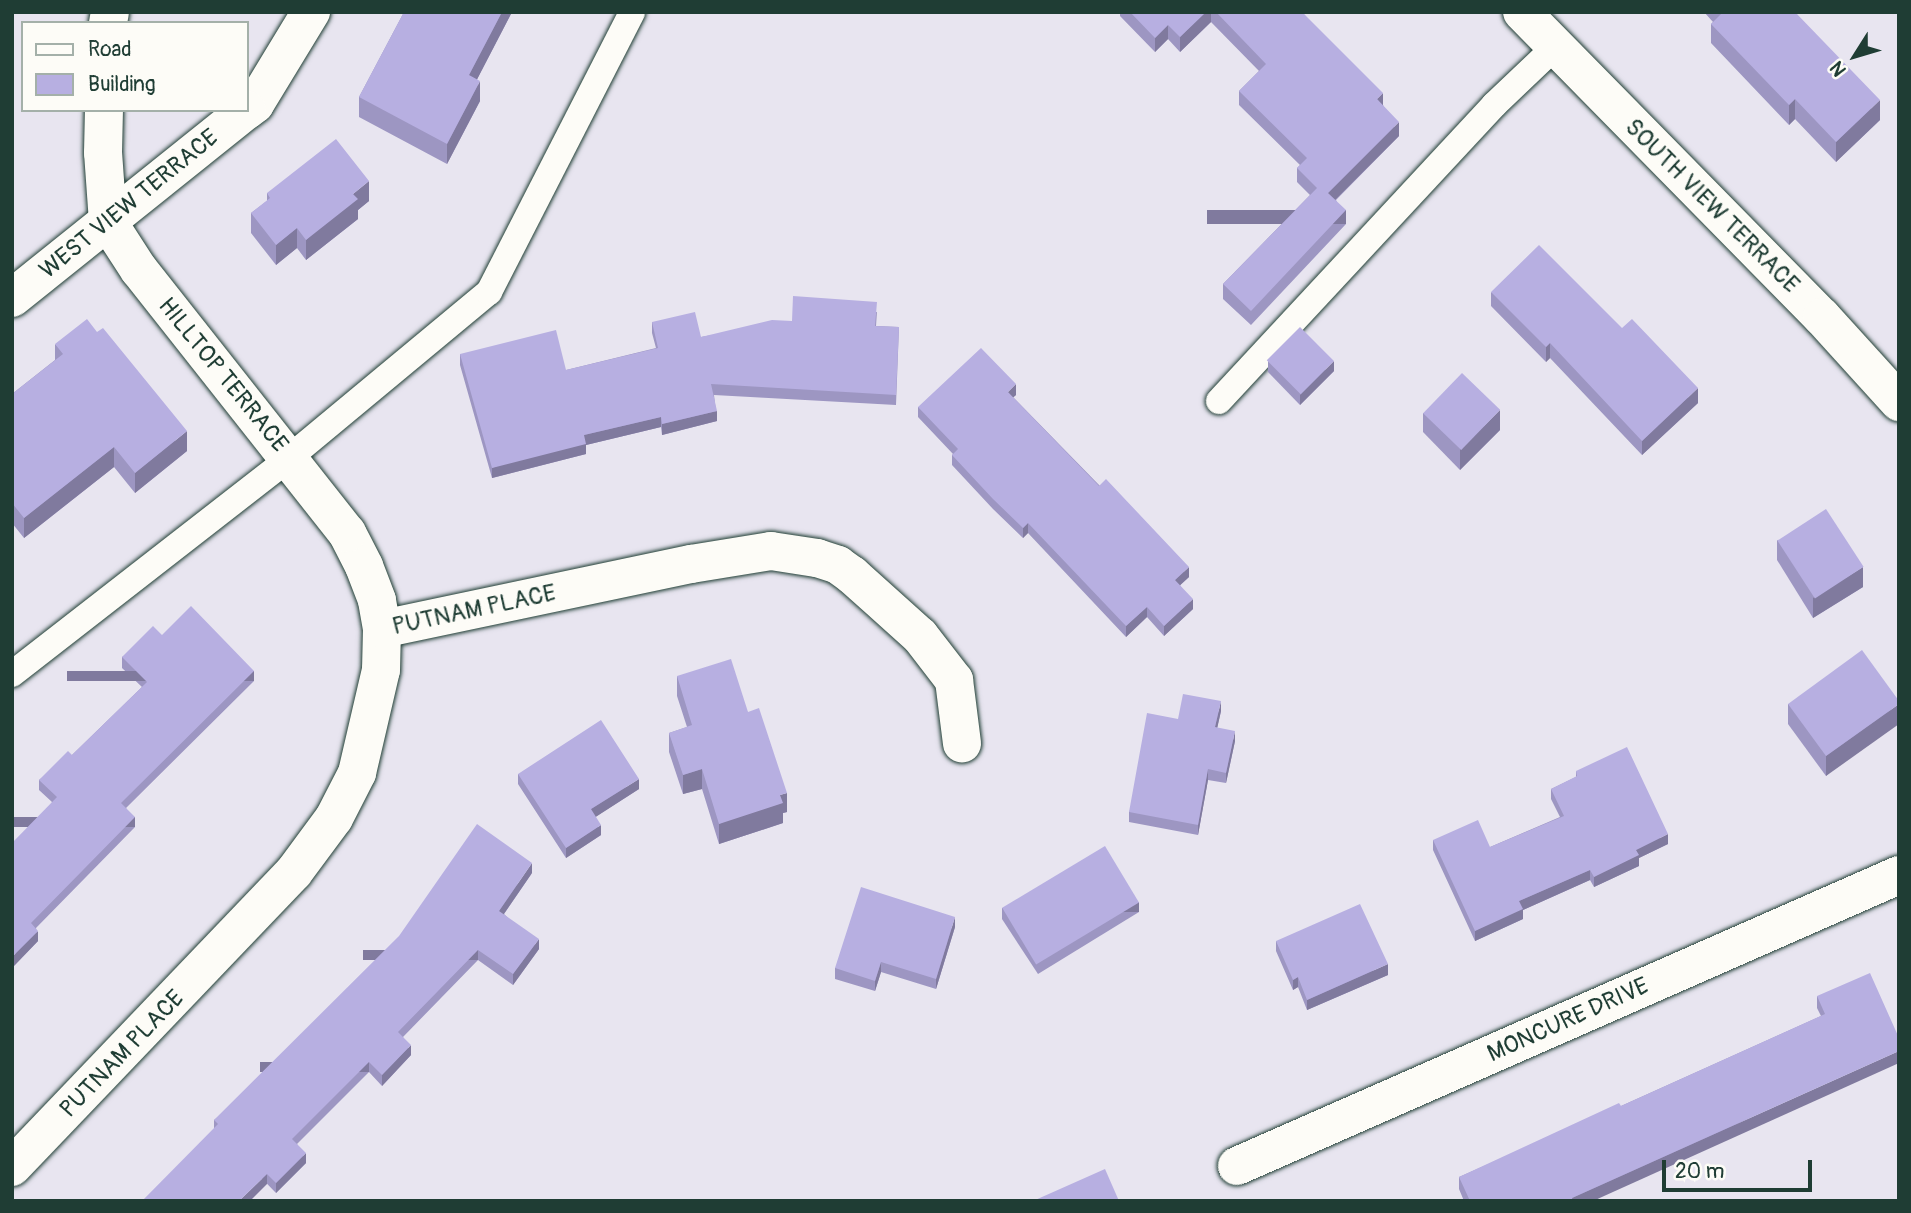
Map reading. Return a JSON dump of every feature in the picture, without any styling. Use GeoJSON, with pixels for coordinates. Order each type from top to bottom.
{"type":"FeatureCollection","features":[{"type":"Feature","properties":{"kind":"street","name":"WEST VIEW TERRACE"},"geometry":{"type":"LineString","coordinates":[[248,109],[255,104],[311,12]]}},
{"type":"Feature","properties":{"kind":"street","name":"SOUTH VIEW TERRACE"},"geometry":{"type":"LineString","coordinates":[[1522,12],[1822,317],[1899,402]]}},
{"type":"Feature","properties":{"kind":"street","name":"HILLTOP TERRACE"},"geometry":{"type":"LineString","coordinates":[[104,112],[103,153],[108,222],[139,270],[347,533],[369,577],[382,629]]}},
{"type":"Feature","properties":{"kind":"street","name":"WEST VIEW TERRACE"},"geometry":{"type":"LineString","coordinates":[[12,298],[245,112]]}},
{"type":"Feature","properties":{"kind":"street","name":"PUTNAM PLACE"},"geometry":{"type":"LineString","coordinates":[[12,1167],[294,872],[334,818],[357,773],[381,670],[382,629],[745,555],[771,551],[817,558],[838,565],[852,575],[920,636],[954,680],[962,743]]}},
{"type":"Feature","properties":{"kind":"street","name":"MONCURE DRIVE"},"geometry":{"type":"LineString","coordinates":[[1237,1166],[1899,875]]}},
{"type":"Feature","properties":{"kind":"lane"},"geometry":{"type":"LineString","coordinates":[[12,674],[289,458],[489,292],[632,12]]}},
{"type":"Feature","properties":{"kind":"lane"},"geometry":{"type":"LineString","coordinates":[[1219,401],[1475,125],[1555,47]]}},
{"type":"Feature","properties":{"kind":"building"},"geometry":{"type":"Polygon","coordinates":[[[404,12],[502,12],[469,75],[480,81],[447,144],[359,97],[404,12]]]}},
{"type":"Feature","properties":{"kind":"building"},"geometry":{"type":"Polygon","coordinates":[[[1130,12],[1206,12],[1180,37],[1168,25],[1155,38],[1130,12]]]}},
{"type":"Feature","properties":{"kind":"building"},"geometry":{"type":"Polygon","coordinates":[[[1216,12],[1302,12],[1383,93],[1377,99],[1399,122],[1328,193],[1346,210],[1251,311],[1223,284],[1317,188],[1297,168],[1307,158],[1239,91],[1266,64],[1216,12]]]}},
{"type":"Feature","properties":{"kind":"building"},"geometry":{"type":"Polygon","coordinates":[[[1723,12],[1795,12],[1880,100],[1836,142],[1795,99],[1789,105],[1711,24],[1723,12]]]}},
{"type":"Feature","properties":{"kind":"building"},"geometry":{"type":"Polygon","coordinates":[[[336,139],[369,181],[353,194],[358,199],[306,240],[297,228],[276,245],[251,213],[270,198],[267,193],[336,139]]]}},
{"type":"Feature","properties":{"kind":"building"},"geometry":{"type":"Polygon","coordinates":[[[1539,245],[1622,328],[1632,319],[1698,388],[1642,441],[1550,343],[1546,347],[1491,292],[1539,245]]]}},
{"type":"Feature","properties":{"kind":"building"},"geometry":{"type":"Polygon","coordinates":[[[793,296],[877,302],[875,326],[899,327],[896,395],[711,384],[717,411],[662,424],[661,417],[584,435],[586,444],[492,468],[460,354],[556,330],[566,370],[658,348],[652,322],[695,312],[701,337],[772,320],[792,321],[793,296]]]}},
{"type":"Feature","properties":{"kind":"building"},"geometry":{"type":"Polygon","coordinates":[[[87,319],[97,332],[103,328],[187,431],[135,473],[114,447],[24,518],[12,503],[12,394],[63,354],[55,344],[87,319]]]}},
{"type":"Feature","properties":{"kind":"building"},"geometry":{"type":"Polygon","coordinates":[[[1300,327],[1334,361],[1301,394],[1267,360],[1300,327]]]}},
{"type":"Feature","properties":{"kind":"building"},"geometry":{"type":"Polygon","coordinates":[[[981,348],[1016,384],[1008,392],[1099,486],[1106,479],[1189,567],[1175,580],[1193,599],[1164,626],[1147,607],[1126,626],[1028,523],[1023,528],[993,499],[952,455],[958,449],[918,407],[981,348]]]}},
{"type":"Feature","properties":{"kind":"building"},"geometry":{"type":"Polygon","coordinates":[[[1462,373],[1500,410],[1461,450],[1423,413],[1462,373]]]}},
{"type":"Feature","properties":{"kind":"building"},"geometry":{"type":"Polygon","coordinates":[[[1826,509],[1864,567],[1815,598],[1777,541],[1826,509]]]}},
{"type":"Feature","properties":{"kind":"building"},"geometry":{"type":"Polygon","coordinates":[[[191,606],[254,671],[121,803],[135,817],[31,923],[38,931],[12,957],[12,843],[57,797],[39,780],[68,751],[72,755],[147,682],[122,657],[153,626],[162,635],[191,606]]]}},
{"type":"Feature","properties":{"kind":"building"},"geometry":{"type":"Polygon","coordinates":[[[1862,650],[1899,704],[1826,756],[1788,704],[1862,650]]]}},
{"type":"Feature","properties":{"kind":"building"},"geometry":{"type":"Polygon","coordinates":[[[731,659],[748,712],[759,708],[787,793],[780,795],[783,803],[719,824],[702,769],[683,775],[669,733],[692,725],[677,676],[731,659]]]}},
{"type":"Feature","properties":{"kind":"building"},"geometry":{"type":"Polygon","coordinates":[[[1183,694],[1221,701],[1215,727],[1235,731],[1226,773],[1208,769],[1198,825],[1129,812],[1147,713],[1178,719],[1183,694]]]}},
{"type":"Feature","properties":{"kind":"building"},"geometry":{"type":"Polygon","coordinates":[[[601,720],[639,779],[591,809],[601,825],[566,848],[518,774],[601,720]]]}},
{"type":"Feature","properties":{"kind":"building"},"geometry":{"type":"Polygon","coordinates":[[[1627,747],[1668,834],[1636,850],[1639,855],[1594,877],[1590,870],[1519,901],[1523,909],[1475,931],[1433,840],[1478,820],[1490,847],[1564,816],[1551,789],[1577,776],[1576,771],[1627,747]]]}},
{"type":"Feature","properties":{"kind":"building"},"geometry":{"type":"Polygon","coordinates":[[[477,824],[532,863],[499,911],[539,939],[513,974],[478,950],[398,1032],[411,1045],[382,1075],[369,1062],[292,1139],[306,1153],[276,1183],[267,1174],[239,1201],[142,1201],[218,1124],[214,1120],[399,936],[477,824]]]}},
{"type":"Feature","properties":{"kind":"building"},"geometry":{"type":"Polygon","coordinates":[[[1105,846],[1139,903],[1036,964],[1002,908],[1105,846]]]}},
{"type":"Feature","properties":{"kind":"building"},"geometry":{"type":"Polygon","coordinates":[[[861,887],[955,917],[936,979],[881,962],[875,981],[835,968],[861,887]]]}},
{"type":"Feature","properties":{"kind":"building"},"geometry":{"type":"Polygon","coordinates":[[[1360,904],[1388,964],[1307,1000],[1298,977],[1293,980],[1276,941],[1360,904]]]}},
{"type":"Feature","properties":{"kind":"building"},"geometry":{"type":"Polygon","coordinates":[[[1870,973],[1899,1038],[1899,1051],[1572,1198],[1573,1201],[1470,1201],[1459,1177],[1619,1103],[1621,1106],[1825,1014],[1817,996],[1870,973]]]}},
{"type":"Feature","properties":{"kind":"building"},"geometry":{"type":"Polygon","coordinates":[[[1105,1169],[1119,1201],[1033,1201],[1105,1169]]]}}]}
